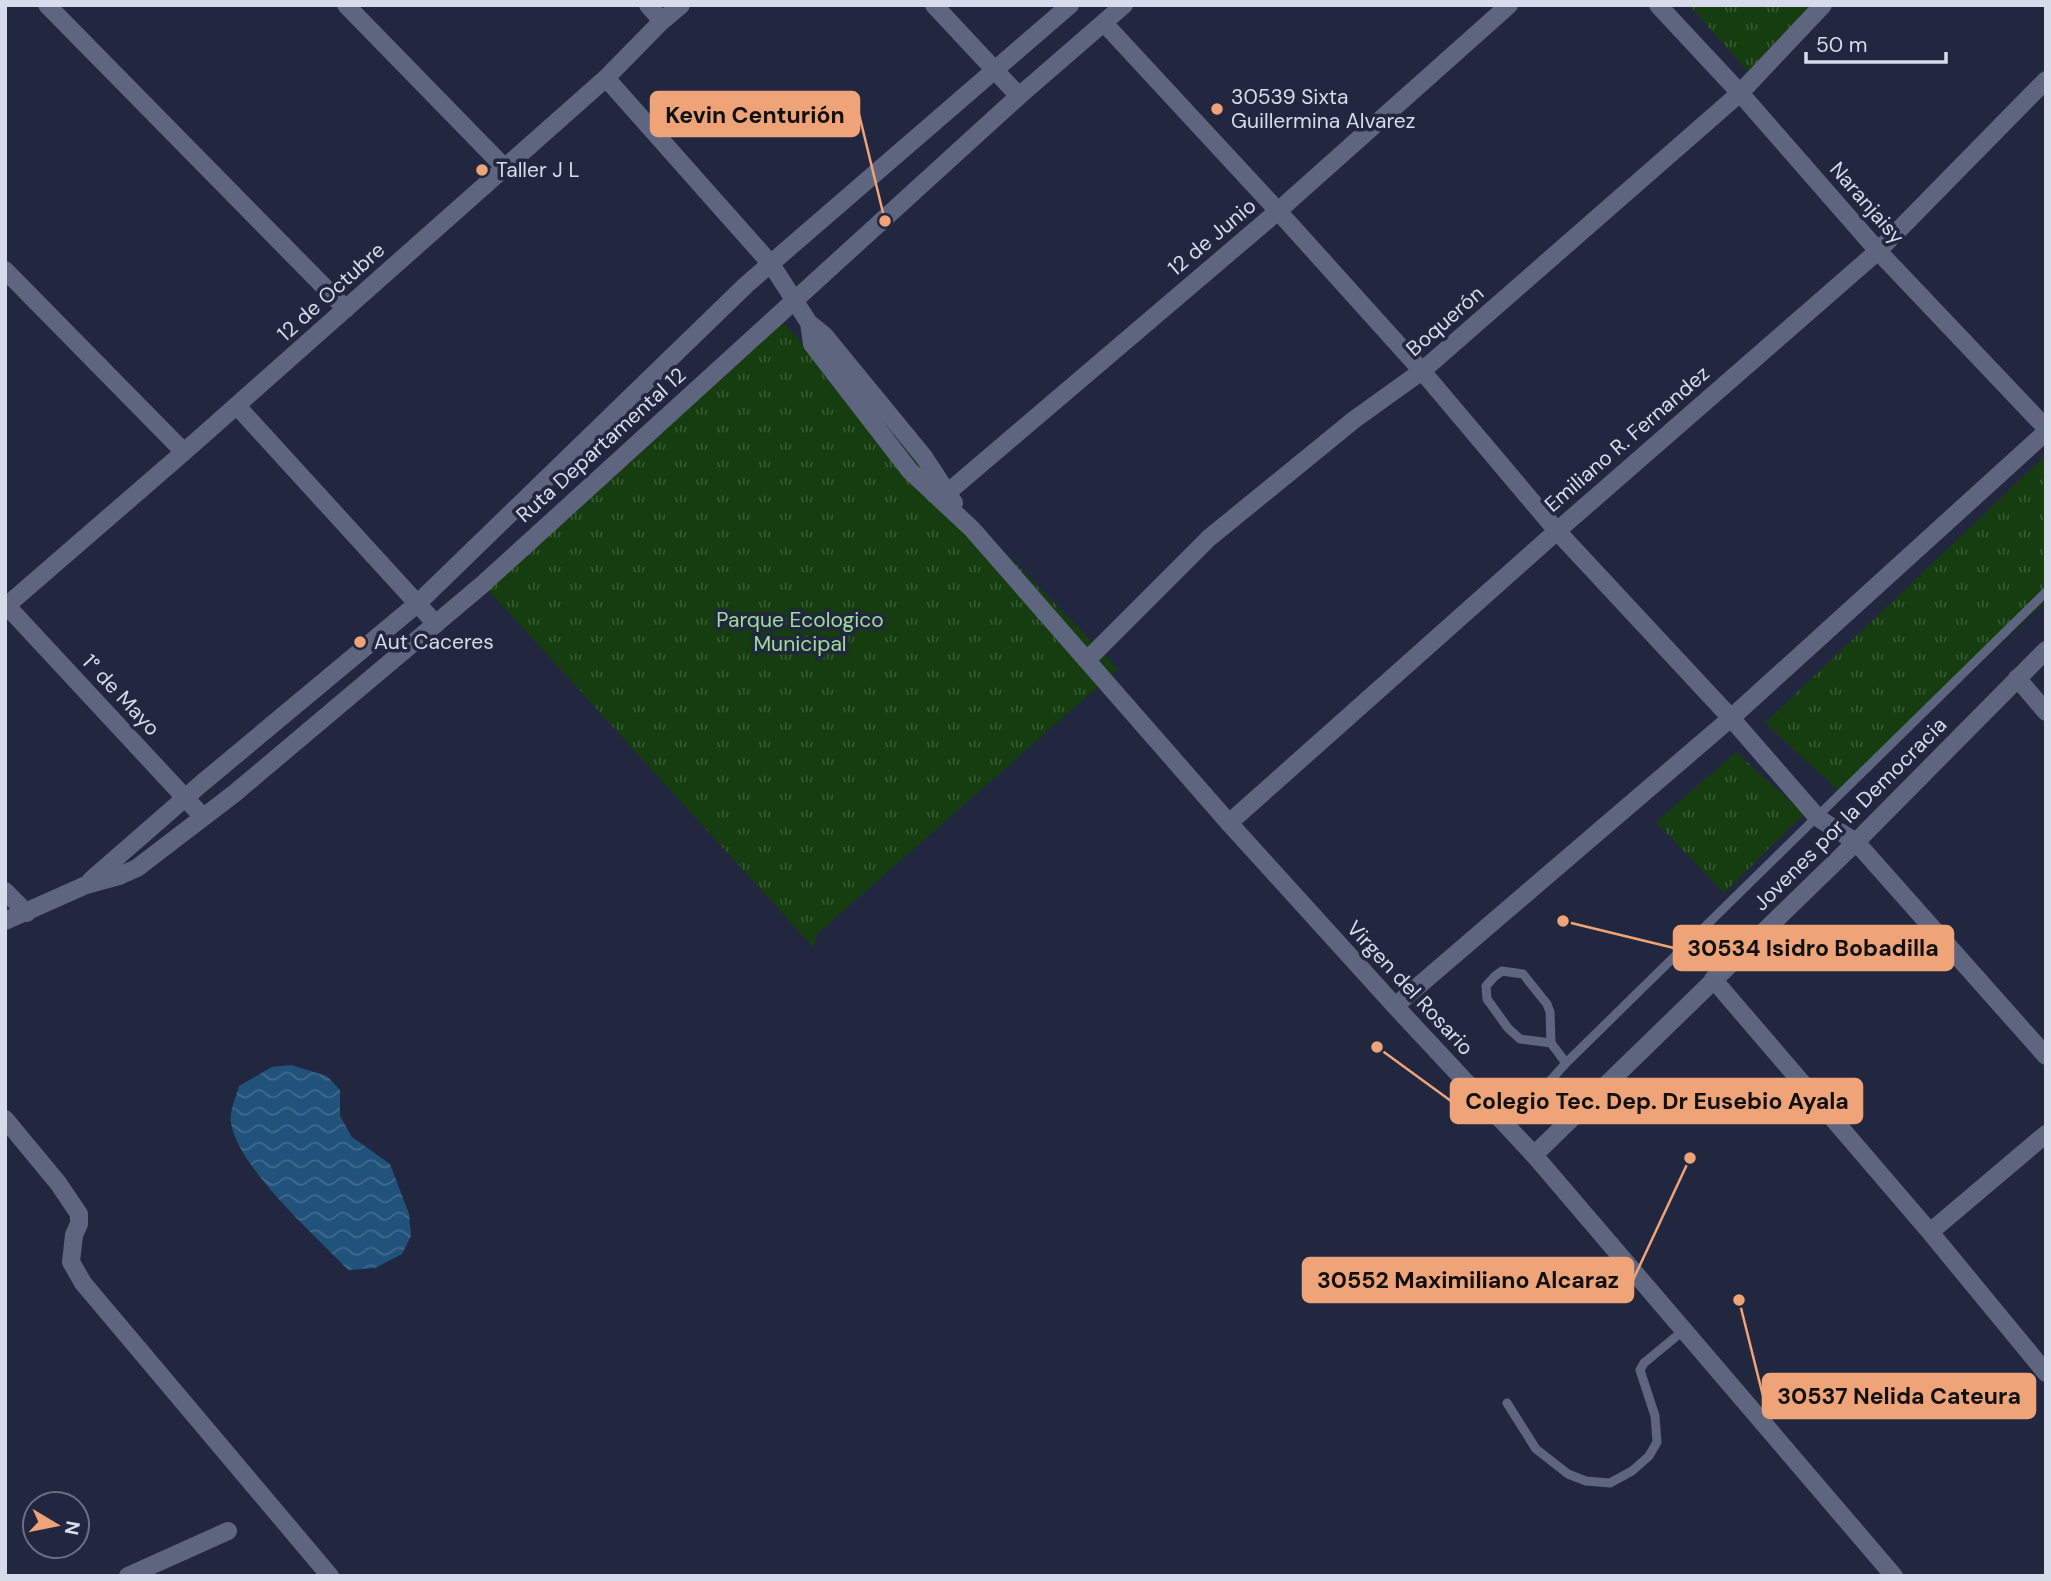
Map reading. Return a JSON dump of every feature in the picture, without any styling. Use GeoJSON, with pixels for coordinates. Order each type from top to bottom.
{"type":"FeatureCollection","features":[{"type":"Feature","properties":{"kind":"street"},"geometry":{"type":"LineString","coordinates":[[47,5],[346,309]]}},
{"type":"Feature","properties":{"kind":"street"},"geometry":{"type":"LineString","coordinates":[[346,5],[505,168]]}},
{"type":"Feature","properties":{"kind":"street"},"geometry":{"type":"LineString","coordinates":[[648,5],[663,21]]}},
{"type":"Feature","properties":{"kind":"street","name":"12 de Octubre"},"geometry":{"type":"LineString","coordinates":[[6,606],[505,168],[606,78],[681,5]]}},
{"type":"Feature","properties":{"kind":"street"},"geometry":{"type":"LineString","coordinates":[[934,5],[1019,96]]}},
{"type":"Feature","properties":{"kind":"street","name":"Ruta Departamental 12"},"geometry":{"type":"LineString","coordinates":[[86,885],[185,798],[417,604],[746,285],[1070,5]]}},
{"type":"Feature","properties":{"kind":"street","name":"Ruta Departamental 12"},"geometry":{"type":"LineString","coordinates":[[5,921],[86,885],[137,868],[235,793],[436,624],[1019,96],[1124,5]]}},
{"type":"Feature","properties":{"kind":"street","name":"12 de Junio"},"geometry":{"type":"LineString","coordinates":[[944,496],[1278,211],[1509,5]]}},
{"type":"Feature","properties":{"kind":"street","name":"Naranjaisy"},"geometry":{"type":"LineString","coordinates":[[1658,5],[1740,93],[1878,251],[2046,430]]}},
{"type":"Feature","properties":{"kind":"street","name":"Boquerón"},"geometry":{"type":"LineString","coordinates":[[1087,660],[1209,538],[1354,419],[1422,372],[1740,93],[1823,5]]}},
{"type":"Feature","properties":{"kind":"street"},"geometry":{"type":"LineString","coordinates":[[1104,23],[1278,211],[1422,372],[1557,531],[1731,718],[1818,818],[1856,842],[2046,1056]]}},
{"type":"Feature","properties":{"kind":"street","name":"Virgen del Rosario"},"geometry":{"type":"LineString","coordinates":[[606,78],[771,264],[809,323],[812,344],[910,471],[944,496],[1229,823],[1534,1155],[1894,1576]]}},
{"type":"Feature","properties":{"kind":"street","name":"Emiliano R. Fernandez"},"geometry":{"type":"LineString","coordinates":[[1229,823],[1557,531],[1878,251],[2046,80]]}},
{"type":"Feature","properties":{"kind":"street"},"geometry":{"type":"LineString","coordinates":[[5,270],[184,452]]}},
{"type":"Feature","properties":{"kind":"street"},"geometry":{"type":"LineString","coordinates":[[237,406],[436,624]]}},
{"type":"Feature","properties":{"kind":"street"},"geometry":{"type":"LineString","coordinates":[[1395,1006],[1731,718],[2046,430]]}},
{"type":"Feature","properties":{"kind":"street","name":"1° de Mayo"},"geometry":{"type":"LineString","coordinates":[[6,606],[203,817]]}},
{"type":"Feature","properties":{"kind":"street","name":"Jovenes por la Democracia"},"geometry":{"type":"LineString","coordinates":[[1534,1155],[1856,842],[2046,650]]}},
{"type":"Feature","properties":{"kind":"street"},"geometry":{"type":"LineString","coordinates":[[2017,678],[2046,712]]}},
{"type":"Feature","properties":{"kind":"street"},"geometry":{"type":"LineString","coordinates":[[5,891],[27,912]]}},
{"type":"Feature","properties":{"kind":"street"},"geometry":{"type":"LineString","coordinates":[[1713,979],[1930,1232],[2046,1373]]}},
{"type":"Feature","properties":{"kind":"street"},"geometry":{"type":"LineString","coordinates":[[5,1119],[58,1183],[79,1214],[71,1262],[83,1283],[330,1576]]}},
{"type":"Feature","properties":{"kind":"street"},"geometry":{"type":"LineString","coordinates":[[1930,1232],[2046,1134]]}},
{"type":"Feature","properties":{"kind":"street"},"geometry":{"type":"LineString","coordinates":[[128,1576],[228,1531]]}},
{"type":"Feature","properties":{"kind":"lane"},"geometry":{"type":"LineString","coordinates":[[1508,1128],[1566,1063],[2046,592]]}},
{"type":"Feature","properties":{"kind":"lane"},"geometry":{"type":"LineString","coordinates":[[1551,1043],[1520,1039],[1508,1028],[1487,999],[1486,986],[1495,976],[1502,971],[1523,974],[1547,1004],[1550,1012],[1551,1043],[1566,1063]]}},
{"type":"Feature","properties":{"kind":"lane"},"geometry":{"type":"LineString","coordinates":[[1507,1403],[1536,1450],[1568,1474],[1586,1481],[1610,1483],[1632,1471],[1649,1456],[1657,1441],[1655,1416],[1640,1370],[1644,1363],[1684,1330]]}},
{"type":"Feature","properties":{"kind":"green space"},"geometry":{"type":"Polygon","coordinates":[[[1689,5],[1810,5],[1749,73],[1689,5]]]}},
{"type":"Feature","properties":{"kind":"green space","name":"Parque Ecologico Municipal"},"geometry":{"type":"Polygon","coordinates":[[[776,316],[1118,669],[816,935],[814,948],[483,584],[776,316]]]}},
{"type":"Feature","properties":{"kind":"green space"},"geometry":{"type":"Polygon","coordinates":[[[2046,455],[2046,601],[1841,793],[1765,723],[2046,455]]]}},
{"type":"Feature","properties":{"kind":"green space"},"geometry":{"type":"Polygon","coordinates":[[[1736,752],[1804,814],[1724,893],[1656,822],[1736,752]]]}},
{"type":"Feature","properties":{"kind":"water"},"geometry":{"type":"Polygon","coordinates":[[[291,1065],[327,1076],[340,1090],[340,1116],[352,1137],[390,1164],[409,1214],[411,1236],[402,1254],[375,1268],[348,1270],[280,1201],[248,1160],[237,1141],[231,1119],[239,1086],[272,1067],[291,1065]]]}},
{"type":"Feature","properties":{"kind":"place","name":"30539 Sixta Guillermina Alvarez"},"geometry":{"type":"Point","coordinates":[1217,109]}},
{"type":"Feature","properties":{"kind":"place","name":"Taller J L"},"geometry":{"type":"Point","coordinates":[482,170]}},
{"type":"Feature","properties":{"kind":"place","name":"Kevin Centurión"},"geometry":{"type":"Point","coordinates":[885,221]}},
{"type":"Feature","properties":{"kind":"place","name":"Aut Caceres"},"geometry":{"type":"Point","coordinates":[360,642]}},
{"type":"Feature","properties":{"kind":"place","name":"30534 Isidro Bobadilla"},"geometry":{"type":"Point","coordinates":[1563,921]}},
{"type":"Feature","properties":{"kind":"place","name":"Colegio Tec. Dep. Dr Eusebio Ayala"},"geometry":{"type":"Point","coordinates":[1377,1047]}},
{"type":"Feature","properties":{"kind":"place","name":"30552 Maximiliano Alcaraz"},"geometry":{"type":"Point","coordinates":[1690,1158]}},
{"type":"Feature","properties":{"kind":"place","name":"30537 Nelida Cateura"},"geometry":{"type":"Point","coordinates":[1739,1300]}}]}
